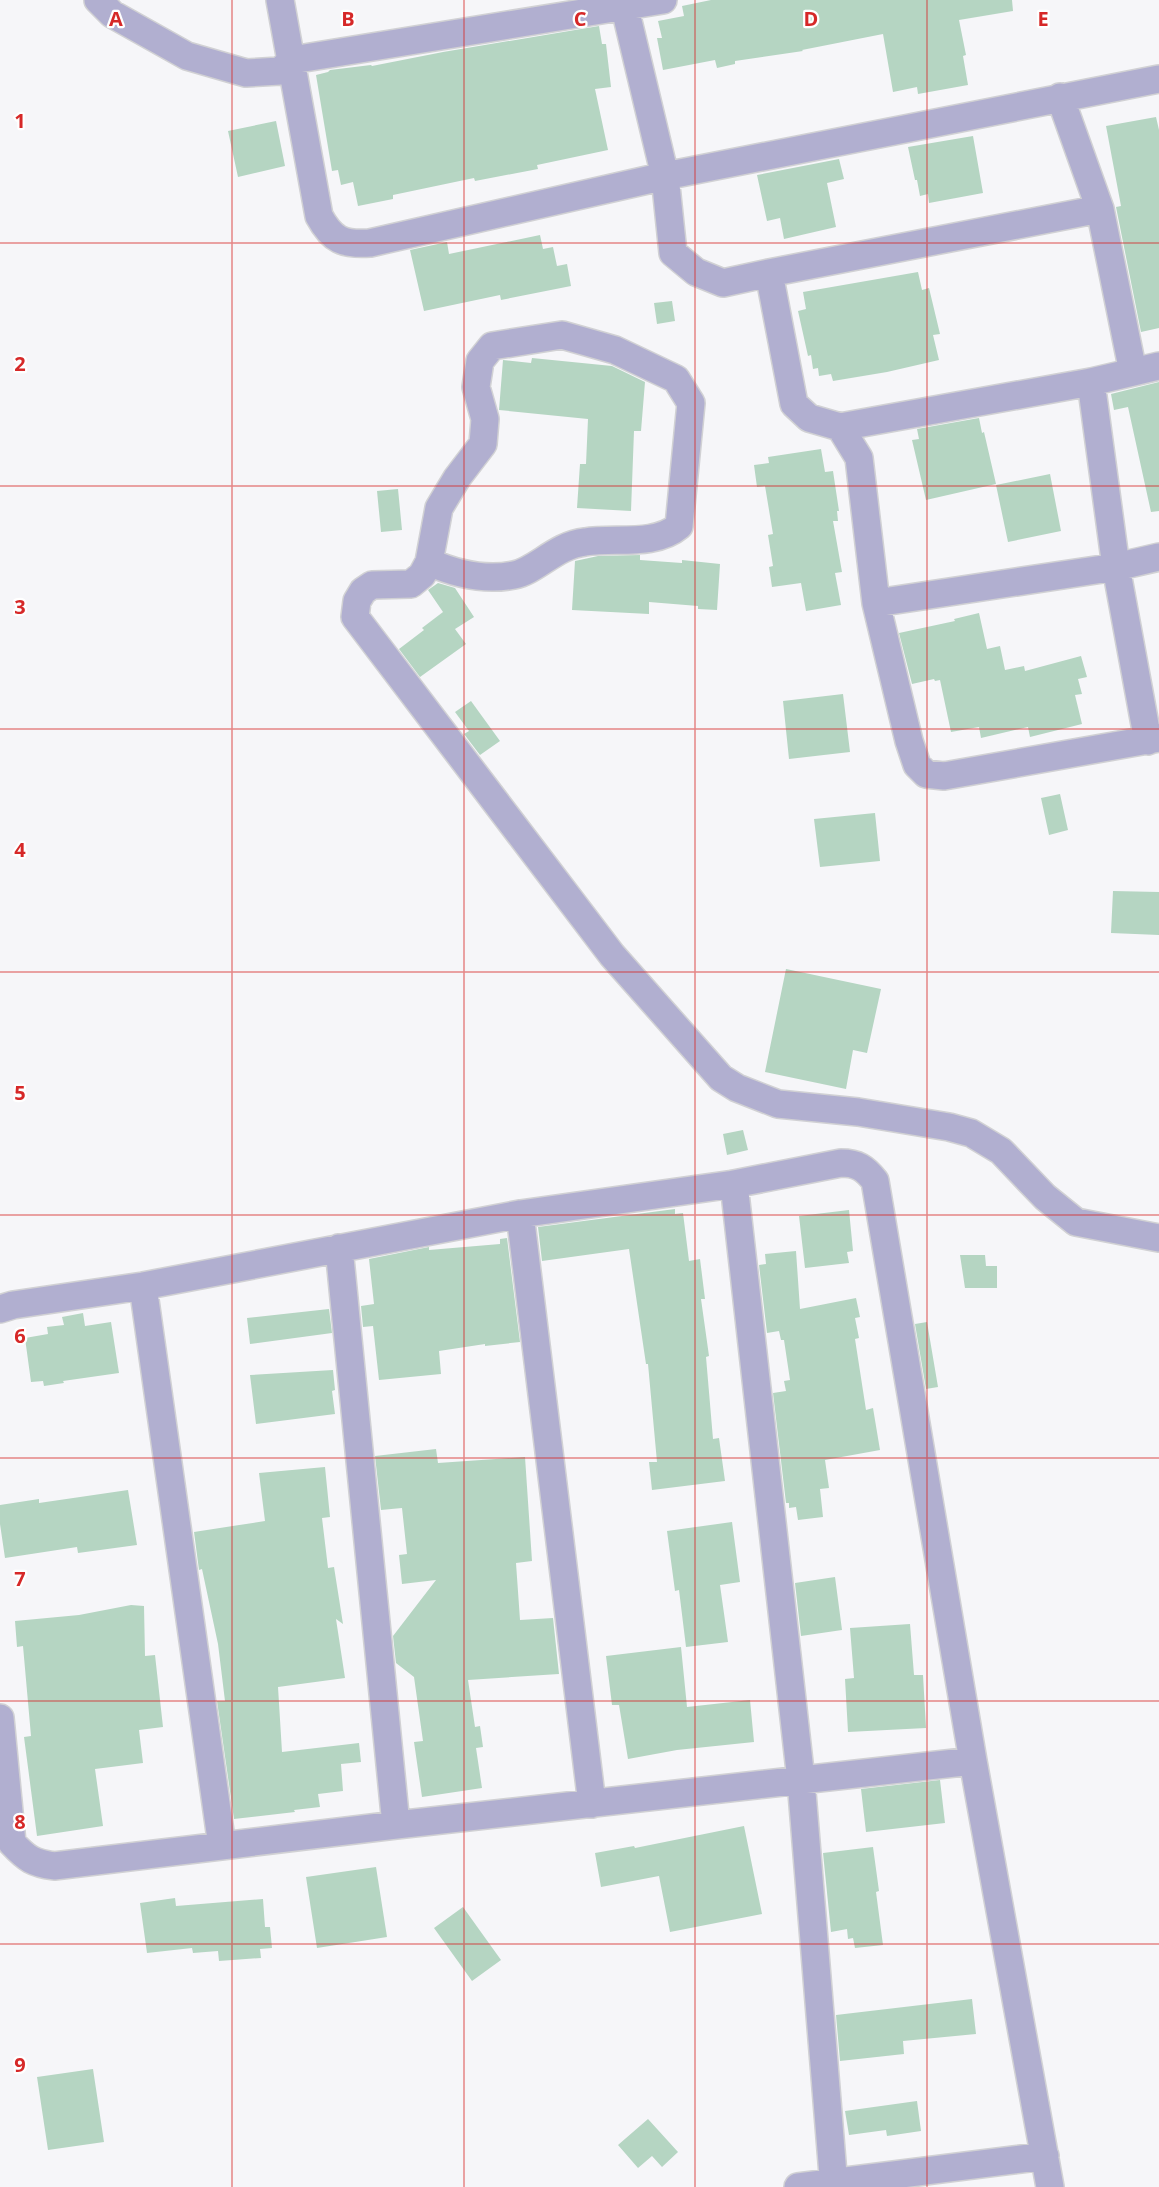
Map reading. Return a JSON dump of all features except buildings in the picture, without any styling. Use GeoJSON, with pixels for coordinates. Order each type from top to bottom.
{"type":"FeatureCollection","features":[{"type":"Feature","properties":{"kind":"street"},"geometry":{"type":"LineString","coordinates":[[98,0],[112,14],[187,56],[246,73],[280,71],[291,60],[623,4],[663,0]]}},
{"type":"Feature","properties":{"kind":"street"},"geometry":{"type":"LineString","coordinates":[[280,0],[319,216],[327,231],[339,240],[352,244],[370,243],[665,176],[1159,79]]}},
{"type":"Feature","properties":{"kind":"street"},"geometry":{"type":"LineString","coordinates":[[623,4],[665,176],[673,253],[696,272],[723,283],[1100,209]]}},
{"type":"Feature","properties":{"kind":"street"},"geometry":{"type":"LineString","coordinates":[[1060,97],[1100,209],[1133,372]]}},
{"type":"Feature","properties":{"kind":"street"},"geometry":{"type":"LineString","coordinates":[[769,273],[794,404],[809,418],[840,427],[1091,382],[1159,366]]}},
{"type":"Feature","properties":{"kind":"street"},"geometry":{"type":"LineString","coordinates":[[429,562],[444,569],[477,578],[516,575],[559,549],[583,542],[648,539],[671,532],[678,526],[692,403],[676,378],[615,350],[562,335],[492,346],[480,361],[476,387],[485,419],[483,444],[457,478],[439,508],[429,562],[422,575],[411,584],[372,585],[363,591],[357,601],[355,617],[612,955],[721,1078],[737,1088],[778,1104],[858,1112],[949,1127],[971,1133],[1001,1151],[1044,1197],[1076,1222],[1159,1238]]}},
{"type":"Feature","properties":{"kind":"street"},"geometry":{"type":"LineString","coordinates":[[840,427],[859,458],[876,603],[909,741],[917,765],[926,774],[944,776],[1153,739],[1116,567],[1091,382]]}},
{"type":"Feature","properties":{"kind":"street"},"geometry":{"type":"LineString","coordinates":[[876,603],[1116,567],[1159,557]]}},
{"type":"Feature","properties":{"kind":"street"},"geometry":{"type":"LineString","coordinates":[[0,1309],[13,1305],[142,1286],[520,1214],[734,1184],[841,1163],[861,1166],[875,1181],[973,1761],[1050,2187]]}},
{"type":"Feature","properties":{"kind":"street"},"geometry":{"type":"LineString","coordinates":[[734,1184],[801,1780],[834,2185]]}},
{"type":"Feature","properties":{"kind":"street"},"geometry":{"type":"LineString","coordinates":[[520,1214],[592,1804]]}},
{"type":"Feature","properties":{"kind":"street"},"geometry":{"type":"LineString","coordinates":[[339,1248],[396,1825]]}},
{"type":"Feature","properties":{"kind":"street"},"geometry":{"type":"LineString","coordinates":[[142,1286],[222,1846]]}},
{"type":"Feature","properties":{"kind":"street"},"geometry":{"type":"LineString","coordinates":[[0,1718],[12,1843],[25,1858],[38,1864],[54,1866],[396,1825],[973,1761]]}},
{"type":"Feature","properties":{"kind":"street"},"geometry":{"type":"LineString","coordinates":[[798,2187],[834,2185],[1045,2156]]}}]}
